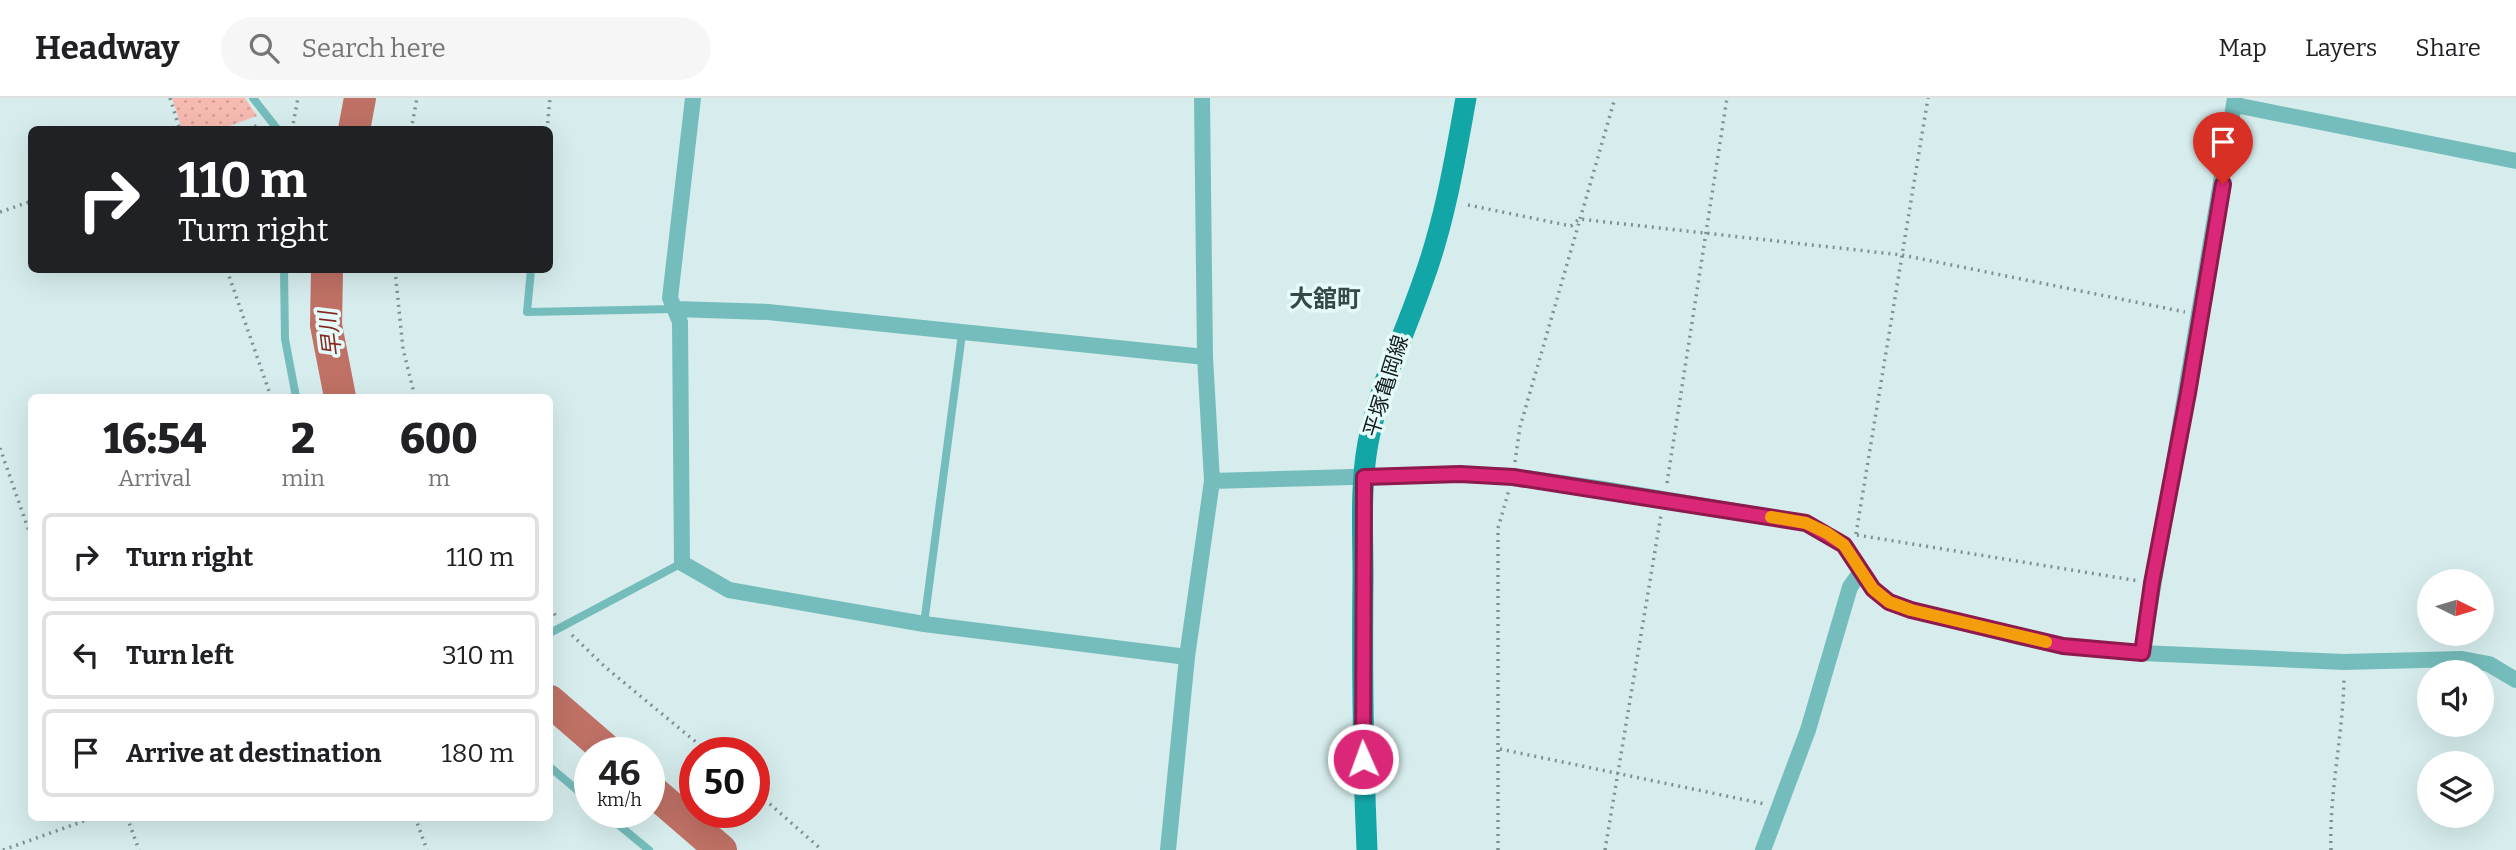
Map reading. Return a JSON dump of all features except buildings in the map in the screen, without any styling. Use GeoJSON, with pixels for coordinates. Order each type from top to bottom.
{"type":"FeatureCollection","features":[{"type":"Feature","properties":{"kind":"main road","name":"平塚亀岡線"},"geometry":{"type":"LineString","coordinates":[[1367,850],[1362,723],[1364,477],[1368,443],[1382,386],[1424,279],[1439,230],[1453,175],[1466,98]]}},
{"type":"Feature","properties":{"kind":"street"},"geometry":{"type":"LineString","coordinates":[[693,98],[670,298],[680,322],[682,563],[729,590],[924,624],[1187,657]]}},
{"type":"Feature","properties":{"kind":"street"},"geometry":{"type":"LineString","coordinates":[[1168,850],[1187,657],[1212,481],[1205,357],[1202,98]]}},
{"type":"Feature","properties":{"kind":"street"},"geometry":{"type":"LineString","coordinates":[[2142,653],[2152,583],[2202,315],[2235,102],[2516,161]]}},
{"type":"Feature","properties":{"kind":"street"},"geometry":{"type":"LineString","coordinates":[[675,309],[768,312],[1205,357]]}},
{"type":"Feature","properties":{"kind":"street"},"geometry":{"type":"LineString","coordinates":[[1212,481],[1460,474],[1513,477],[1664,498],[1806,523],[1850,540],[1860,573],[1889,602],[1911,610],[2063,646],[2142,653],[2344,662],[2462,659],[2489,664],[2516,680]]}},
{"type":"Feature","properties":{"kind":"street"},"geometry":{"type":"LineString","coordinates":[[1763,850],[1808,730],[1850,587],[1860,573]]}},
{"type":"Feature","properties":{"kind":"lane"},"geometry":{"type":"LineString","coordinates":[[253,98],[275,126]]}},
{"type":"Feature","properties":{"kind":"lane"},"geometry":{"type":"LineString","coordinates":[[284,273],[285,339],[295,394]]}},
{"type":"Feature","properties":{"kind":"lane"},"geometry":{"type":"LineString","coordinates":[[531,273],[527,312],[675,309]]}},
{"type":"Feature","properties":{"kind":"lane"},"geometry":{"type":"LineString","coordinates":[[924,624],[962,334]]}},
{"type":"Feature","properties":{"kind":"lane"},"geometry":{"type":"LineString","coordinates":[[556,629],[682,563]]}},
{"type":"Feature","properties":{"kind":"lane"},"geometry":{"type":"LineString","coordinates":[[553,770],[574,787]]}},
{"type":"Feature","properties":{"kind":"lane"},"geometry":{"type":"LineString","coordinates":[[622,828],[649,850]]}},
{"type":"Feature","properties":{"kind":"path"},"geometry":{"type":"LineString","coordinates":[[170,98],[179,126]]}},
{"type":"Feature","properties":{"kind":"path"},"geometry":{"type":"LineString","coordinates":[[293,126],[298,98]]}},
{"type":"Feature","properties":{"kind":"path"},"geometry":{"type":"LineString","coordinates":[[412,126],[417,98]]}},
{"type":"Feature","properties":{"kind":"path"},"geometry":{"type":"LineString","coordinates":[[547,126],[550,98]]}},
{"type":"Feature","properties":{"kind":"path"},"geometry":{"type":"LineString","coordinates":[[1605,850],[1727,98]]}},
{"type":"Feature","properties":{"kind":"path"},"geometry":{"type":"LineString","coordinates":[[1928,98],[1850,540],[2152,583]]}},
{"type":"Feature","properties":{"kind":"path"},"geometry":{"type":"LineString","coordinates":[[0,212],[28,202]]}},
{"type":"Feature","properties":{"kind":"path"},"geometry":{"type":"LineString","coordinates":[[1468,205],[1571,226],[1579,219],[1902,254],[2202,315]]}},
{"type":"Feature","properties":{"kind":"path"},"geometry":{"type":"LineString","coordinates":[[228,273],[270,394]]}},
{"type":"Feature","properties":{"kind":"path"},"geometry":{"type":"LineString","coordinates":[[395,273],[401,338],[414,394]]}},
{"type":"Feature","properties":{"kind":"path"},"geometry":{"type":"LineString","coordinates":[[0,448],[28,528]]}},
{"type":"Feature","properties":{"kind":"path"},"geometry":{"type":"LineString","coordinates":[[556,629],[690,737]]}},
{"type":"Feature","properties":{"kind":"path"},"geometry":{"type":"LineString","coordinates":[[2331,850],[2330,820],[2343,721],[2344,662]]}},
{"type":"Feature","properties":{"kind":"path"},"geometry":{"type":"LineString","coordinates":[[1500,750],[1781,807]]}},
{"type":"Feature","properties":{"kind":"path"},"geometry":{"type":"LineString","coordinates":[[770,804],[822,850]]}},
{"type":"Feature","properties":{"kind":"path"},"geometry":{"type":"LineString","coordinates":[[3,850],[84,821]]}},
{"type":"Feature","properties":{"kind":"path"},"geometry":{"type":"LineString","coordinates":[[128,821],[139,850]]}},
{"type":"Feature","properties":{"kind":"path"},"geometry":{"type":"LineString","coordinates":[[416,821],[427,850]]}},
{"type":"Feature","properties":{"kind":"shaded area"},"geometry":{"type":"Polygon","coordinates":[[[172,98],[245,98],[257,116],[229,126],[181,126],[172,98]]]}},
{"type":"Feature","properties":{"kind":"waterway","name":"早川"},"geometry":{"type":"LineString","coordinates":[[355,126],[360,98]]}},
{"type":"Feature","properties":{"kind":"waterway","name":"早川"},"geometry":{"type":"LineString","coordinates":[[327,273],[326,325],[339,394]]}},
{"type":"Feature","properties":{"kind":"waterway","name":"早川"},"geometry":{"type":"LineString","coordinates":[[553,704],[592,737]]}},
{"type":"Feature","properties":{"kind":"waterway","name":"早川"},"geometry":{"type":"LineString","coordinates":[[665,802],[721,850]]}},
{"type":"Feature","properties":{"kind":"slow traffic"},"geometry":{"type":"LineString","coordinates":[[1771,517],[1806,523],[1844,545],[1860,573],[1873,589],[1889,602],[1911,610],[2046,642]]}},
{"type":"Feature","properties":{"kind":"district","name":"大舘町"},"geometry":{"type":"Point","coordinates":[1325,299]}},
{"type":"Feature","properties":{"kind":"route"},"geometry":{"type":"LineString","coordinates":[[1363,759],[1364,477],[1460,474],[1513,477],[1664,498],[1806,523],[1844,545],[1860,573],[1873,589],[1889,602],[2022,638],[2063,646],[2142,653],[2223,184]]}}]}
